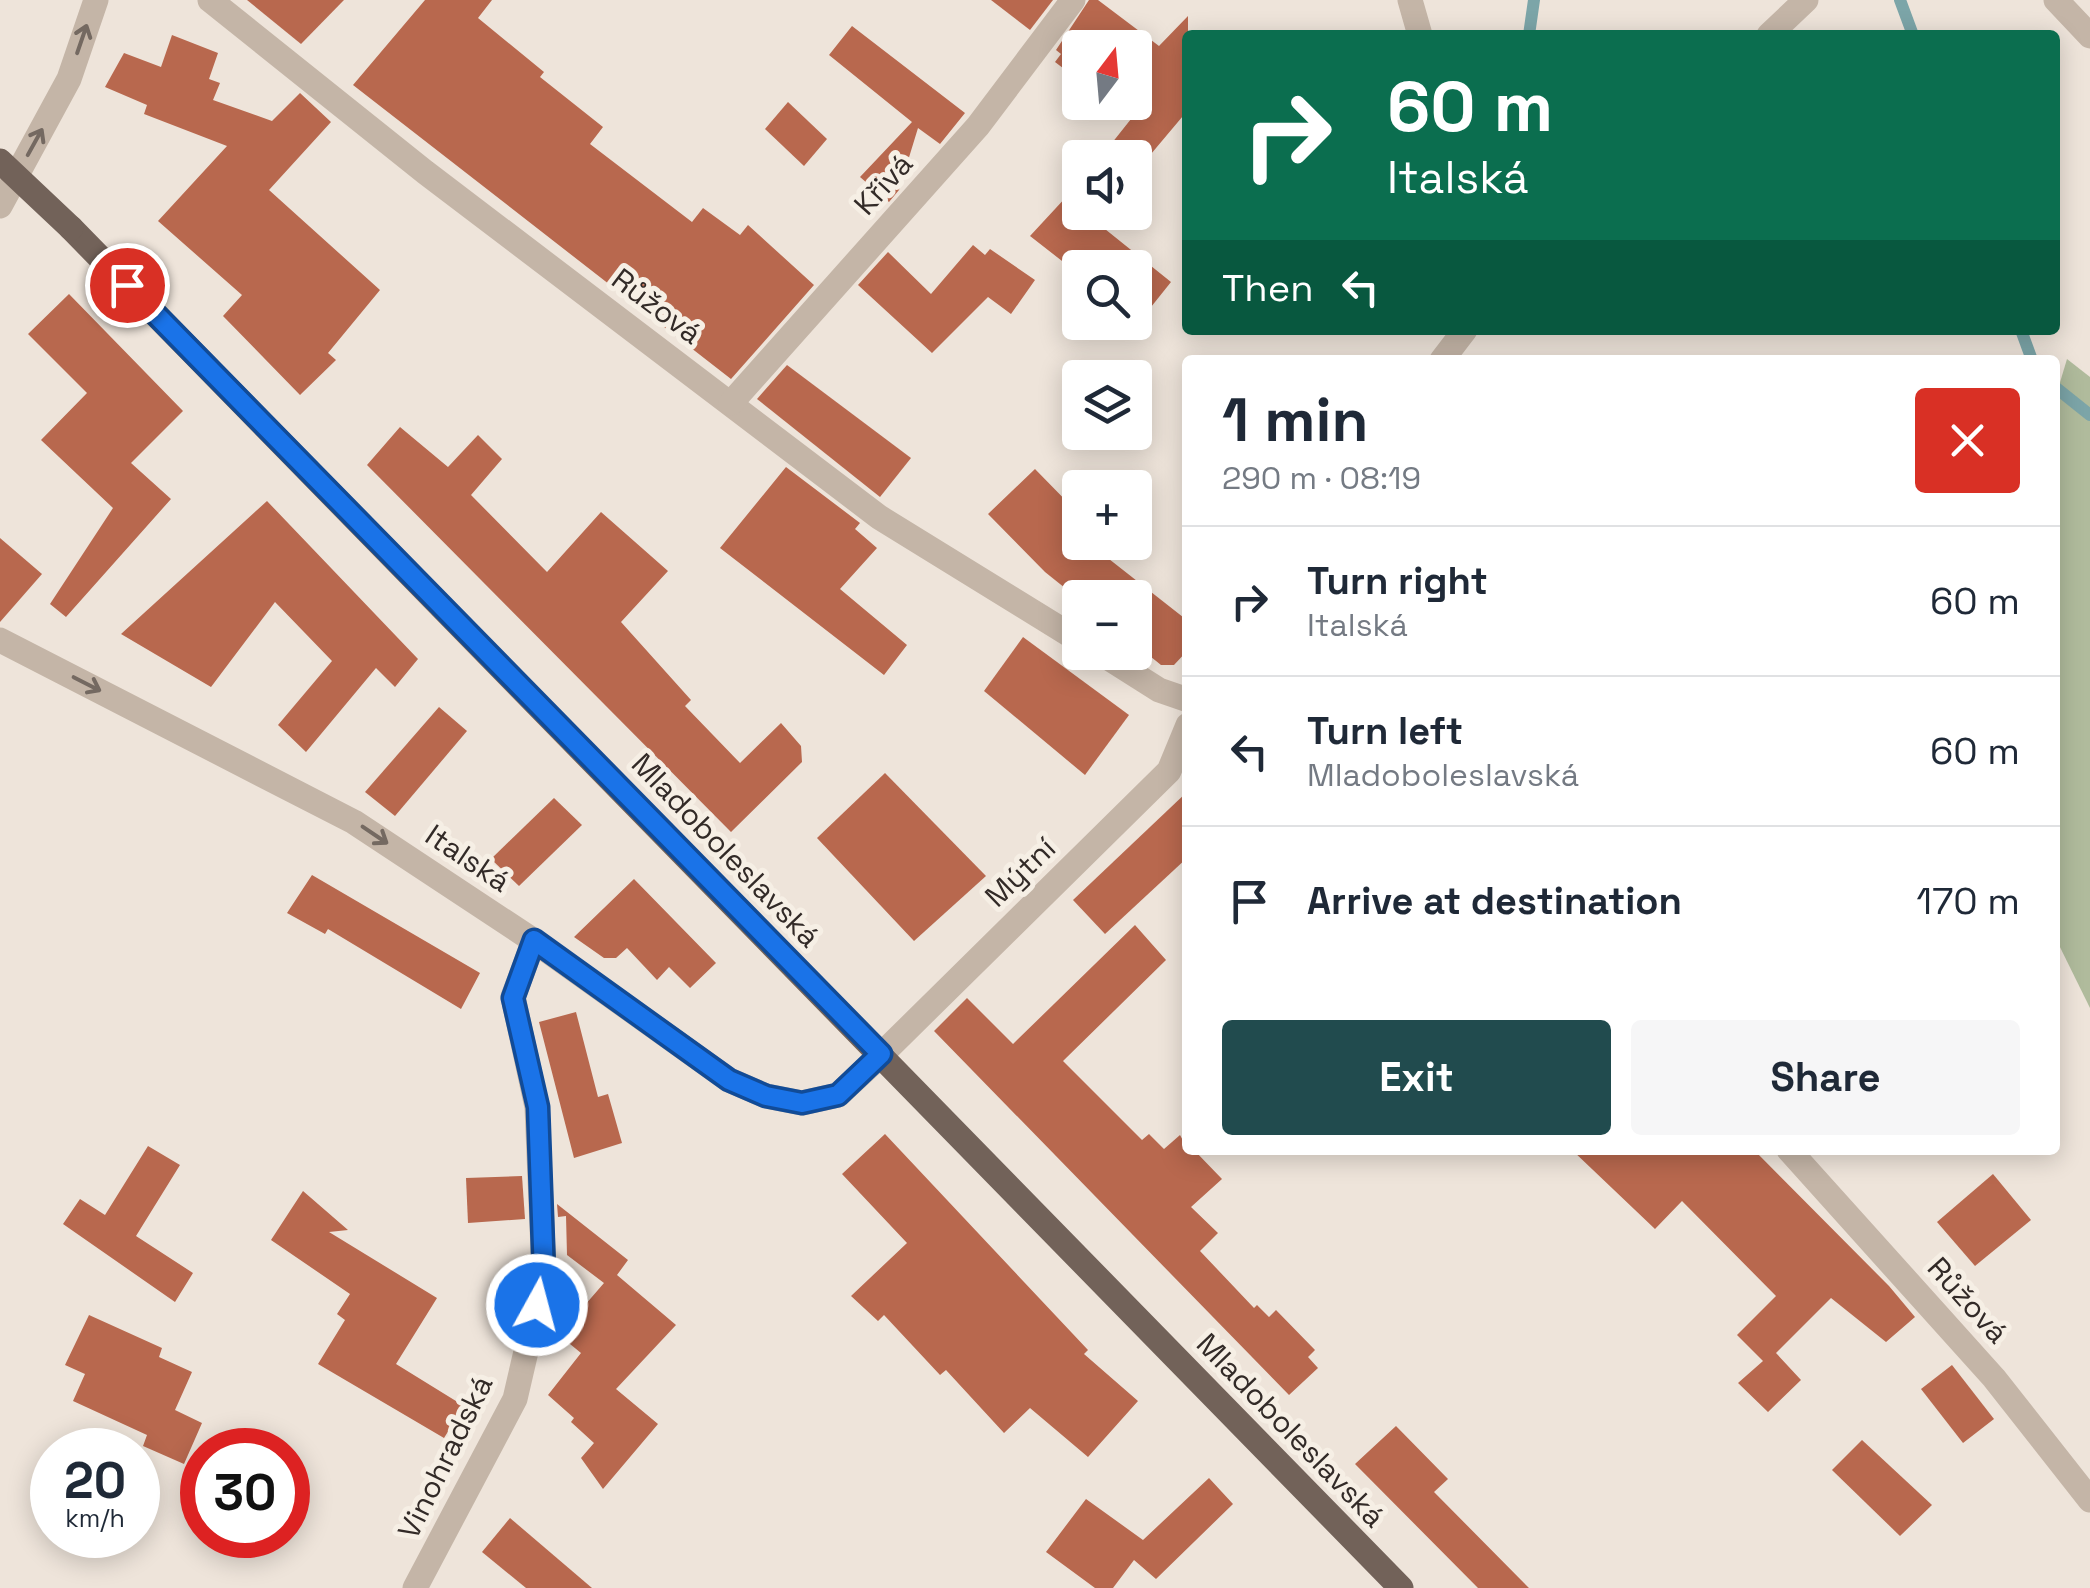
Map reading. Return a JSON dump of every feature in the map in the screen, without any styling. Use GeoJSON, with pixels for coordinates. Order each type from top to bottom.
{"type":"FeatureCollection","features":[{"type":"Feature","properties":{"kind":"main road","name":"Mladoboleslavská"},"geometry":{"type":"LineString","coordinates":[[0,161],[71,228],[1401,1588]]}},
{"type":"Feature","properties":{"kind":"street"},"geometry":{"type":"LineString","coordinates":[[0,206],[69,79],[96,0]]}},
{"type":"Feature","properties":{"kind":"street","name":"Růžová"},"geometry":{"type":"LineString","coordinates":[[210,0],[425,172],[880,518],[1062,630]]}},
{"type":"Feature","properties":{"kind":"street","name":"Křivá"},"geometry":{"type":"LineString","coordinates":[[731,403],[978,126],[1073,0]]}},
{"type":"Feature","properties":{"kind":"street"},"geometry":{"type":"LineString","coordinates":[[1410,0],[1419,30]]}},
{"type":"Feature","properties":{"kind":"street"},"geometry":{"type":"LineString","coordinates":[[1775,30],[1806,0]]}},
{"type":"Feature","properties":{"kind":"street"},"geometry":{"type":"LineString","coordinates":[[2056,0],[2090,36]]}},
{"type":"Feature","properties":{"kind":"street"},"geometry":{"type":"LineString","coordinates":[[1446,355],[1461,335]]}},
{"type":"Feature","properties":{"kind":"street","name":"Italská"},"geometry":{"type":"LineString","coordinates":[[0,640],[354,822],[534,940],[729,1080],[766,1096],[802,1103],[838,1095],[881,1054]]}},
{"type":"Feature","properties":{"kind":"street"},"geometry":{"type":"LineString","coordinates":[[1128,670],[1160,690],[1182,698]]}},
{"type":"Feature","properties":{"kind":"street","name":"Mýtní"},"geometry":{"type":"LineString","coordinates":[[881,1054],[1170,771],[1182,740]]}},
{"type":"Feature","properties":{"kind":"street","name":"Vinohradská"},"geometry":{"type":"LineString","coordinates":[[415,1588],[515,1399],[544,1274],[538,1107],[513,998],[534,940]]}},
{"type":"Feature","properties":{"kind":"street","name":"Růžová"},"geometry":{"type":"LineString","coordinates":[[1793,1155],[1994,1378],[2090,1500]]}},
{"type":"Feature","properties":{"kind":"green space"},"geometry":{"type":"Polygon","coordinates":[[[2067,359],[2090,377],[2090,1008],[2060,947],[2060,382],[2067,359]]]}},
{"type":"Feature","properties":{"kind":"building"},"geometry":{"type":"Polygon","coordinates":[[[247,0],[344,0],[301,44],[247,0]]]}},
{"type":"Feature","properties":{"kind":"building"},"geometry":{"type":"Polygon","coordinates":[[[425,0],[492,0],[478,18],[544,72],[540,77],[603,127],[590,144],[692,222],[703,208],[740,235],[748,225],[814,285],[731,379],[353,85],[425,0]]]}},
{"type":"Feature","properties":{"kind":"building"},"geometry":{"type":"Polygon","coordinates":[[[991,0],[1053,0],[1030,30],[991,0]]]}},
{"type":"Feature","properties":{"kind":"building"},"geometry":{"type":"Polygon","coordinates":[[[1089,0],[1098,0],[1138,30],[1069,30],[1089,0]]]}},
{"type":"Feature","properties":{"kind":"building"},"geometry":{"type":"Polygon","coordinates":[[[1188,16],[1188,30],[1182,30],[1182,117],[1152,153],[1152,140],[1114,140],[1130,120],[1152,120],[1152,41],[1159,46],[1188,16]]]}},
{"type":"Feature","properties":{"kind":"building"},"geometry":{"type":"Polygon","coordinates":[[[852,26],[965,113],[940,144],[918,128],[899,190],[889,202],[860,177],[912,122],[829,55],[852,26]]]}},
{"type":"Feature","properties":{"kind":"building"},"geometry":{"type":"Polygon","coordinates":[[[172,35],[218,53],[209,79],[220,83],[213,100],[272,121],[300,93],[331,122],[269,190],[380,290],[328,353],[336,360],[300,395],[223,316],[242,295],[158,221],[227,146],[144,114],[147,105],[105,87],[124,53],[161,67],[172,35]]]}},
{"type":"Feature","properties":{"kind":"building"},"geometry":{"type":"Polygon","coordinates":[[[1062,41],[1062,67],[1055,62],[1061,54],[1056,50],[1062,41]]]}},
{"type":"Feature","properties":{"kind":"building"},"geometry":{"type":"Polygon","coordinates":[[[788,102],[827,139],[804,166],[765,129],[788,102]]]}},
{"type":"Feature","properties":{"kind":"building"},"geometry":{"type":"Polygon","coordinates":[[[1062,201],[1062,230],[1106,230],[1131,250],[1062,250],[1062,261],[1030,236],[1062,201]]]}},
{"type":"Feature","properties":{"kind":"building"},"geometry":{"type":"Polygon","coordinates":[[[973,245],[985,255],[990,249],[1035,280],[1011,314],[988,297],[932,353],[858,285],[888,252],[931,294],[973,245]]]}},
{"type":"Feature","properties":{"kind":"building"},"geometry":{"type":"Polygon","coordinates":[[[1152,267],[1171,282],[1152,306],[1152,267]]]}},
{"type":"Feature","properties":{"kind":"building"},"geometry":{"type":"Polygon","coordinates":[[[69,294],[183,411],[131,463],[171,499],[66,617],[50,604],[113,508],[41,440],[87,393],[28,334],[69,294]]]}},
{"type":"Feature","properties":{"kind":"building"},"geometry":{"type":"Polygon","coordinates":[[[787,365],[911,458],[880,497],[757,399],[787,365]]]}},
{"type":"Feature","properties":{"kind":"building"},"geometry":{"type":"Polygon","coordinates":[[[400,427],[448,467],[478,435],[502,459],[471,495],[547,572],[601,512],[668,571],[621,622],[691,700],[685,706],[740,763],[781,723],[801,746],[802,762],[731,832],[367,465],[400,427]]]}},
{"type":"Feature","properties":{"kind":"building"},"geometry":{"type":"Polygon","coordinates":[[[786,467],[860,523],[855,529],[877,548],[840,589],[907,645],[884,675],[720,548],[786,467]]]}},
{"type":"Feature","properties":{"kind":"building"},"geometry":{"type":"Polygon","coordinates":[[[1035,469],[1062,497],[1062,560],[1110,560],[1136,580],[1062,580],[1062,586],[988,514],[1035,469]]]}},
{"type":"Feature","properties":{"kind":"building"},"geometry":{"type":"Polygon","coordinates":[[[267,501],[418,659],[395,687],[376,668],[306,752],[278,725],[332,661],[275,602],[211,687],[121,634],[267,501]]]}},
{"type":"Feature","properties":{"kind":"building"},"geometry":{"type":"Polygon","coordinates":[[[0,538],[42,574],[0,622],[0,538]]]}},
{"type":"Feature","properties":{"kind":"building"},"geometry":{"type":"Polygon","coordinates":[[[1152,593],[1182,616],[1182,656],[1174,665],[1161,665],[1152,658],[1152,593]]]}},
{"type":"Feature","properties":{"kind":"building"},"geometry":{"type":"Polygon","coordinates":[[[1023,637],[1062,666],[1062,670],[1068,670],[1129,715],[1085,775],[984,691],[1023,637]]]}},
{"type":"Feature","properties":{"kind":"building"},"geometry":{"type":"Polygon","coordinates":[[[439,707],[467,731],[395,816],[365,792],[439,707]]]}},
{"type":"Feature","properties":{"kind":"building"},"geometry":{"type":"Polygon","coordinates":[[[885,773],[986,876],[914,941],[817,838],[885,773]]]}},
{"type":"Feature","properties":{"kind":"building"},"geometry":{"type":"Polygon","coordinates":[[[1182,797],[1182,863],[1105,934],[1073,900],[1182,797]]]}},
{"type":"Feature","properties":{"kind":"building"},"geometry":{"type":"Polygon","coordinates":[[[554,798],[582,825],[519,886],[491,859],[554,798]]]}},
{"type":"Feature","properties":{"kind":"building"},"geometry":{"type":"Polygon","coordinates":[[[312,875],[480,973],[461,1009],[328,929],[325,934],[287,913],[312,875]]]}},
{"type":"Feature","properties":{"kind":"building"},"geometry":{"type":"Polygon","coordinates":[[[634,879],[716,963],[690,988],[669,967],[657,980],[627,948],[616,958],[604,958],[574,937],[634,879]]]}},
{"type":"Feature","properties":{"kind":"building"},"geometry":{"type":"Polygon","coordinates":[[[1135,925],[1166,960],[1063,1061],[1142,1140],[1149,1134],[1164,1149],[1180,1135],[1182,1155],[1199,1155],[1222,1179],[1191,1207],[1218,1233],[1200,1251],[1254,1308],[1257,1305],[1269,1317],[1276,1310],[1315,1350],[1308,1357],[1318,1368],[1289,1395],[934,1031],[967,998],[1013,1044],[1135,925]]]}},
{"type":"Feature","properties":{"kind":"building"},"geometry":{"type":"Polygon","coordinates":[[[576,1012],[598,1097],[608,1094],[622,1143],[574,1158],[539,1022],[576,1012]]]}},
{"type":"Feature","properties":{"kind":"building"},"geometry":{"type":"Polygon","coordinates":[[[885,1134],[1088,1350],[1084,1354],[1138,1401],[1088,1457],[1030,1408],[1004,1433],[946,1370],[940,1375],[884,1315],[878,1321],[851,1296],[907,1243],[842,1174],[885,1134]]]}},
{"type":"Feature","properties":{"kind":"building"},"geometry":{"type":"Polygon","coordinates":[[[148,1146],[180,1165],[136,1236],[193,1273],[175,1302],[63,1224],[80,1199],[105,1215],[148,1146]]]}},
{"type":"Feature","properties":{"kind":"building"},"geometry":{"type":"Polygon","coordinates":[[[1577,1155],[1759,1155],[1915,1317],[1886,1342],[1831,1298],[1776,1353],[1801,1380],[1768,1412],[1738,1383],[1763,1361],[1737,1335],[1776,1296],[1682,1201],[1655,1229],[1577,1155]]]}},
{"type":"Feature","properties":{"kind":"building"},"geometry":{"type":"Polygon","coordinates":[[[1993,1174],[2031,1220],[1975,1266],[1937,1222],[1993,1174]]]}},
{"type":"Feature","properties":{"kind":"building"},"geometry":{"type":"Polygon","coordinates":[[[522,1176],[525,1219],[468,1223],[466,1178],[522,1176]]]}},
{"type":"Feature","properties":{"kind":"building"},"geometry":{"type":"Polygon","coordinates":[[[303,1191],[348,1230],[329,1232],[437,1298],[396,1364],[464,1406],[444,1438],[318,1364],[345,1320],[337,1314],[350,1294],[271,1240],[303,1191]]]}},
{"type":"Feature","properties":{"kind":"building"},"geometry":{"type":"Polygon","coordinates":[[[557,1204],[628,1260],[617,1275],[676,1325],[616,1389],[658,1424],[603,1489],[581,1458],[594,1443],[548,1395],[581,1353],[559,1335],[604,1283],[567,1255],[566,1216],[558,1217],[557,1204]]]}},
{"type":"Feature","properties":{"kind":"building"},"geometry":{"type":"Polygon","coordinates":[[[89,1315],[162,1348],[159,1357],[192,1372],[175,1410],[202,1423],[200,1428],[180,1428],[180,1462],[160,1453],[160,1428],[132,1428],[73,1401],[85,1374],[65,1365],[89,1315]]]}},
{"type":"Feature","properties":{"kind":"building"},"geometry":{"type":"Polygon","coordinates":[[[1952,1365],[1994,1419],[1963,1443],[1921,1389],[1952,1365]]]}},
{"type":"Feature","properties":{"kind":"building"},"geometry":{"type":"Polygon","coordinates":[[[1396,1426],[1448,1479],[1434,1492],[1529,1588],[1478,1588],[1355,1464],[1396,1426]]]}},
{"type":"Feature","properties":{"kind":"building"},"geometry":{"type":"Polygon","coordinates":[[[1862,1440],[1932,1505],[1900,1536],[1832,1470],[1862,1440]]]}},
{"type":"Feature","properties":{"kind":"building"},"geometry":{"type":"Polygon","coordinates":[[[1209,1478],[1233,1504],[1156,1579],[1134,1560],[1113,1588],[1095,1588],[1046,1552],[1086,1499],[1143,1540],[1209,1478]]]}},
{"type":"Feature","properties":{"kind":"building"},"geometry":{"type":"Polygon","coordinates":[[[510,1518],[592,1588],[526,1588],[482,1552],[510,1518]]]}},
{"type":"Feature","properties":{"kind":"waterway"},"geometry":{"type":"LineString","coordinates":[[1530,30],[1534,0]]}},
{"type":"Feature","properties":{"kind":"waterway"},"geometry":{"type":"LineString","coordinates":[[1900,0],[1911,30]]}},
{"type":"Feature","properties":{"kind":"waterway"},"geometry":{"type":"LineString","coordinates":[[2023,335],[2030,355]]}},
{"type":"Feature","properties":{"kind":"waterway"},"geometry":{"type":"LineString","coordinates":[[2060,391],[2090,415]]}},
{"type":"Feature","properties":{"kind":"route"},"geometry":{"type":"LineString","coordinates":[[127,285],[881,1054],[838,1095],[802,1103],[766,1096],[729,1080],[534,940],[513,998],[538,1107],[544,1274],[537,1305]]}}]}
